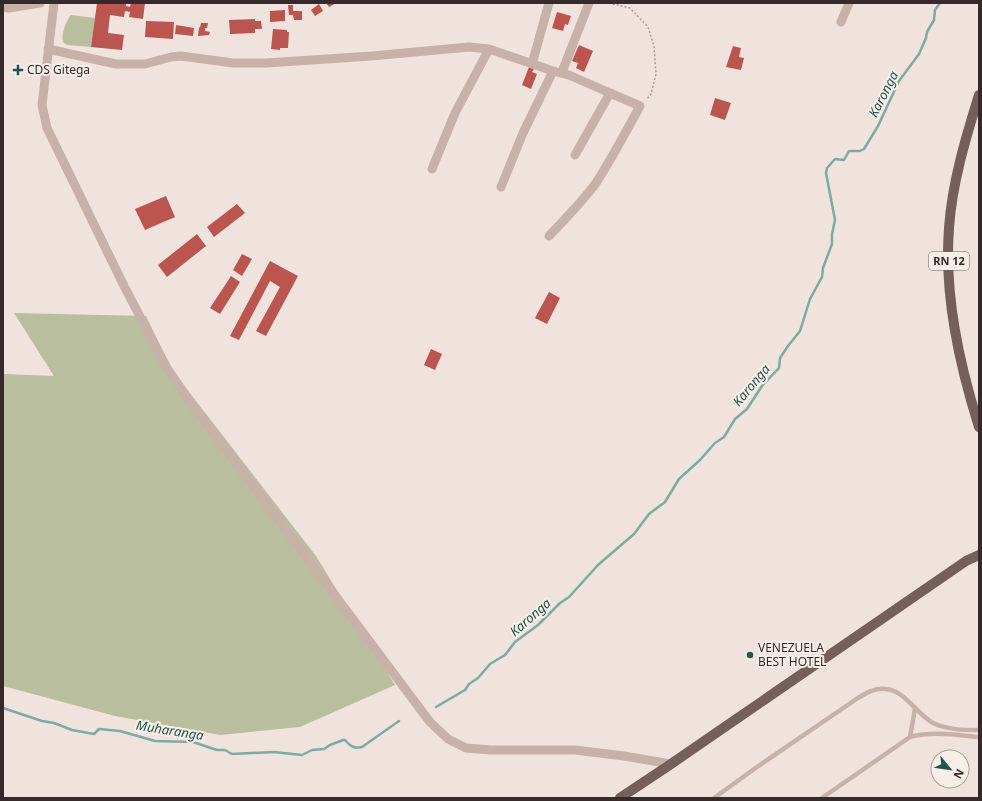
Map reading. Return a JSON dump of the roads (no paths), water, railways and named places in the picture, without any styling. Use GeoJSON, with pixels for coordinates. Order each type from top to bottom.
{"type":"FeatureCollection","features":[{"type":"Feature","properties":{"kind":"main road","name":"RN 12"},"geometry":{"type":"LineString","coordinates":[[979,95],[962,153],[949,227],[949,280],[953,313],[959,350],[975,399],[979,427]]}},
{"type":"Feature","properties":{"kind":"main road"},"geometry":{"type":"LineString","coordinates":[[966,561],[979,546]]}},
{"type":"Feature","properties":{"kind":"main road"},"geometry":{"type":"LineString","coordinates":[[620,798],[966,561],[979,555]]}},
{"type":"Feature","properties":{"kind":"street"},"geometry":{"type":"LineString","coordinates":[[36,3],[54,4],[42,105],[47,128],[124,286],[167,368],[188,399],[430,722],[448,739],[466,748],[491,750],[575,750],[671,764]]}},
{"type":"Feature","properties":{"kind":"street"},"geometry":{"type":"LineString","coordinates":[[3,7],[9,8],[40,3]]}},
{"type":"Feature","properties":{"kind":"street"},"geometry":{"type":"LineString","coordinates":[[532,64],[549,3]]}},
{"type":"Feature","properties":{"kind":"street"},"geometry":{"type":"LineString","coordinates":[[501,187],[523,133],[558,72],[589,3]]}},
{"type":"Feature","properties":{"kind":"street"},"geometry":{"type":"LineString","coordinates":[[841,22],[849,3]]}},
{"type":"Feature","properties":{"kind":"street"},"geometry":{"type":"LineString","coordinates":[[48,49],[116,64],[145,64],[181,56],[233,63],[266,63],[372,56],[468,47],[489,48],[558,72],[640,106],[615,153],[595,184],[549,236]]}},
{"type":"Feature","properties":{"kind":"street"},"geometry":{"type":"LineString","coordinates":[[432,169],[455,113],[489,48]]}},
{"type":"Feature","properties":{"kind":"street"},"geometry":{"type":"LineString","coordinates":[[575,155],[610,93]]}},
{"type":"Feature","properties":{"kind":"lane"},"geometry":{"type":"LineString","coordinates":[[714,798],[871,690],[886,688],[896,690],[907,699],[915,709],[942,727],[979,730]]}},
{"type":"Feature","properties":{"kind":"lane"},"geometry":{"type":"LineString","coordinates":[[910,738],[915,709]]}},
{"type":"Feature","properties":{"kind":"lane"},"geometry":{"type":"LineString","coordinates":[[822,798],[910,738],[920,734],[934,733],[979,736]]}},
{"type":"Feature","properties":{"kind":"waterway","name":"Karonga"},"geometry":{"type":"LineString","coordinates":[[436,707],[465,690],[469,684],[478,678],[490,664],[505,655],[515,642],[538,625],[560,603],[569,597],[598,565],[634,534],[649,514],[665,502],[679,479],[700,460],[715,443],[724,437],[735,419],[747,409],[762,386],[779,368],[780,358],[800,331],[810,299],[822,277],[823,268],[832,244],[832,234],[835,220],[826,173],[827,168],[835,159],[844,160],[849,151],[860,151],[864,149],[878,126],[899,81],[919,54],[927,32],[934,20],[935,10],[940,3]]}},
{"type":"Feature","properties":{"kind":"waterway","name":"Muharanga"},"geometry":{"type":"LineString","coordinates":[[3,708],[42,721],[54,723],[72,730],[94,734],[99,729],[120,731],[155,741],[193,742],[217,750],[225,750],[232,754],[274,752],[302,755],[312,750],[324,749],[343,740],[357,748],[362,747],[399,721]]}},
{"type":"Feature","properties":{"kind":"place","name":"CDS Gitega"},"geometry":{"type":"Point","coordinates":[18,70]}},
{"type":"Feature","properties":{"kind":"place","name":"VENEZUELA BEST HOTEL"},"geometry":{"type":"Point","coordinates":[750,655]}}]}
